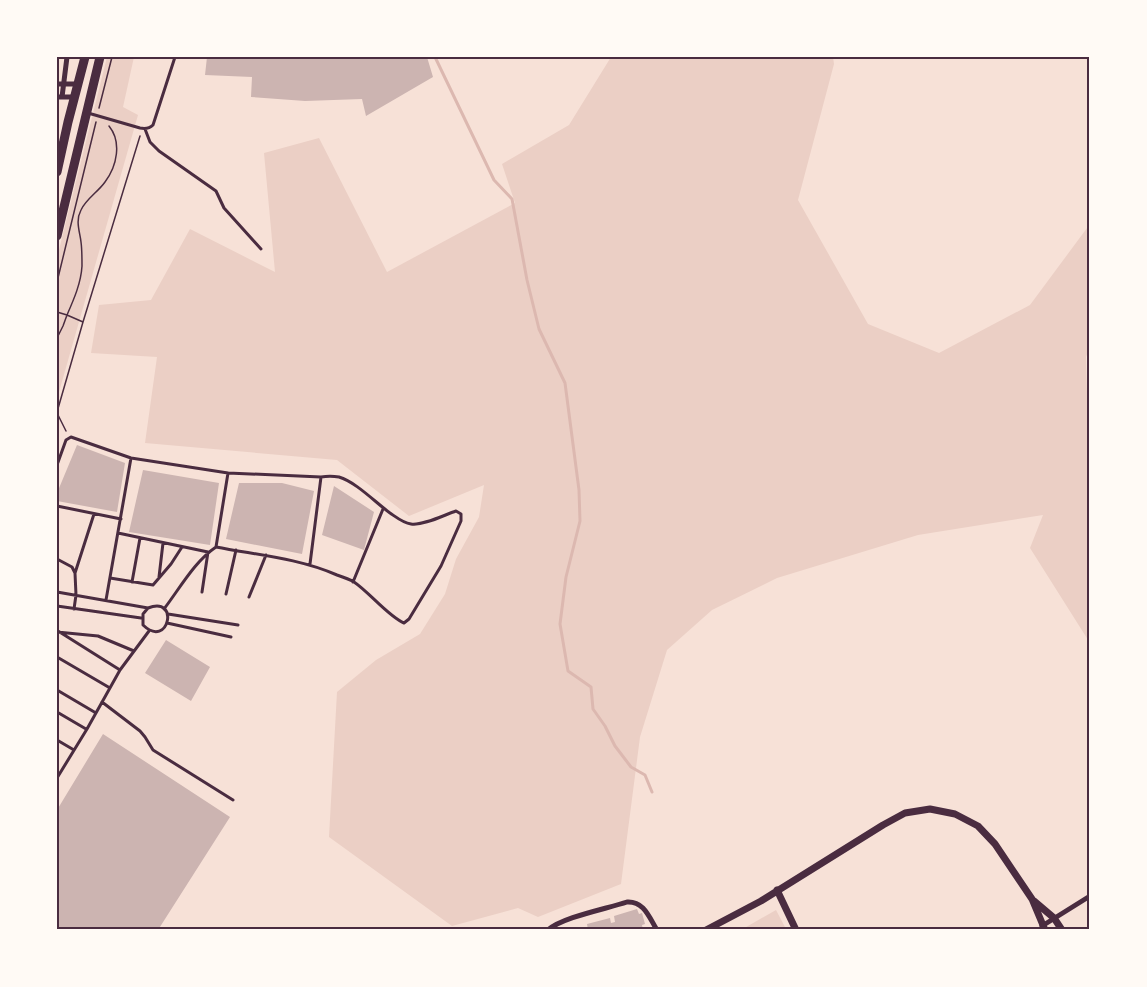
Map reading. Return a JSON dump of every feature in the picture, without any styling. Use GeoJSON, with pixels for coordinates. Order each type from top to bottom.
{"type":"FeatureCollection","features":[{"type":"Feature","properties":{"kind":"highway"},"geometry":{"type":"LineString","coordinates":[[57,172],[86,57]]}},
{"type":"Feature","properties":{"kind":"highway"},"geometry":{"type":"LineString","coordinates":[[57,236],[100,57]]}},
{"type":"Feature","properties":{"kind":"street"},"geometry":{"type":"LineString","coordinates":[[67,57],[64,84],[59,97],[75,97]]}},
{"type":"Feature","properties":{"kind":"street"},"geometry":{"type":"LineString","coordinates":[[57,84],[78,84]]}},
{"type":"Feature","properties":{"kind":"street"},"geometry":{"type":"LineString","coordinates":[[706,930],[733,917],[905,813],[930,810],[955,814],[978,826],[995,844],[1032,899],[1043,928],[1054,918],[1090,896]]}},
{"type":"Feature","properties":{"kind":"street"},"geometry":{"type":"LineString","coordinates":[[777,890],[796,930]]}},
{"type":"Feature","properties":{"kind":"street"},"geometry":{"type":"LineString","coordinates":[[1032,899],[1054,918],[1062,930]]}},
{"type":"Feature","properties":{"kind":"street"},"geometry":{"type":"LineString","coordinates":[[548,930],[559,923],[627,902],[639,904],[647,912],[657,930]]}},
{"type":"Feature","properties":{"kind":"lane"},"geometry":{"type":"LineString","coordinates":[[86,112],[144,128],[153,125],[175,57]]}},
{"type":"Feature","properties":{"kind":"lane"},"geometry":{"type":"LineString","coordinates":[[144,128],[150,142],[159,151],[216,191],[224,208],[261,249]]}},
{"type":"Feature","properties":{"kind":"lane"},"geometry":{"type":"LineString","coordinates":[[57,465],[66,440],[70,437],[131,458],[228,473],[345,479],[404,522],[412,525],[456,511],[461,514],[461,521],[441,566],[407,622],[401,622],[395,618],[353,582],[310,564],[216,546]]}},
{"type":"Feature","properties":{"kind":"lane"},"geometry":{"type":"LineString","coordinates":[[105,600],[131,458]]}},
{"type":"Feature","properties":{"kind":"lane"},"geometry":{"type":"LineString","coordinates":[[164,609],[208,552],[216,546],[228,473]]}},
{"type":"Feature","properties":{"kind":"lane"},"geometry":{"type":"LineString","coordinates":[[310,564],[321,477]]}},
{"type":"Feature","properties":{"kind":"lane"},"geometry":{"type":"LineString","coordinates":[[57,506],[121,519]]}},
{"type":"Feature","properties":{"kind":"lane"},"geometry":{"type":"LineString","coordinates":[[353,582],[384,508]]}},
{"type":"Feature","properties":{"kind":"lane"},"geometry":{"type":"LineString","coordinates":[[74,609],[75,573],[94,514]]}},
{"type":"Feature","properties":{"kind":"lane"},"geometry":{"type":"LineString","coordinates":[[118,534],[208,552]]}},
{"type":"Feature","properties":{"kind":"lane"},"geometry":{"type":"LineString","coordinates":[[132,582],[140,538]]}},
{"type":"Feature","properties":{"kind":"lane"},"geometry":{"type":"LineString","coordinates":[[159,577],[163,543]]}},
{"type":"Feature","properties":{"kind":"lane"},"geometry":{"type":"LineString","coordinates":[[110,578],[153,585],[182,547]]}},
{"type":"Feature","properties":{"kind":"lane"},"geometry":{"type":"LineString","coordinates":[[226,594],[236,550]]}},
{"type":"Feature","properties":{"kind":"lane"},"geometry":{"type":"LineString","coordinates":[[202,592],[208,552]]}},
{"type":"Feature","properties":{"kind":"lane"},"geometry":{"type":"LineString","coordinates":[[249,597],[266,555]]}},
{"type":"Feature","properties":{"kind":"lane"},"geometry":{"type":"LineString","coordinates":[[57,559],[72,567],[75,573]]}},
{"type":"Feature","properties":{"kind":"lane"},"geometry":{"type":"LineString","coordinates":[[57,592],[148,608],[159,606],[168,614],[168,623],[163,629],[156,632],[149,631],[143,625],[142,618],[148,608]]}},
{"type":"Feature","properties":{"kind":"lane"},"geometry":{"type":"LineString","coordinates":[[57,606],[142,618]]}},
{"type":"Feature","properties":{"kind":"lane"},"geometry":{"type":"LineString","coordinates":[[168,614],[238,625]]}},
{"type":"Feature","properties":{"kind":"lane"},"geometry":{"type":"LineString","coordinates":[[168,623],[231,637]]}},
{"type":"Feature","properties":{"kind":"lane"},"geometry":{"type":"LineString","coordinates":[[57,631],[98,636],[134,651]]}},
{"type":"Feature","properties":{"kind":"lane"},"geometry":{"type":"LineString","coordinates":[[57,631],[120,670]]}},
{"type":"Feature","properties":{"kind":"lane"},"geometry":{"type":"LineString","coordinates":[[57,778],[120,670],[149,631]]}},
{"type":"Feature","properties":{"kind":"lane"},"geometry":{"type":"LineString","coordinates":[[57,657],[110,688]]}},
{"type":"Feature","properties":{"kind":"lane"},"geometry":{"type":"LineString","coordinates":[[57,690],[96,713]]}},
{"type":"Feature","properties":{"kind":"lane"},"geometry":{"type":"LineString","coordinates":[[102,702],[140,731],[153,750],[233,800]]}},
{"type":"Feature","properties":{"kind":"lane"},"geometry":{"type":"LineString","coordinates":[[57,712],[87,729]]}},
{"type":"Feature","properties":{"kind":"lane"},"geometry":{"type":"LineString","coordinates":[[57,740],[74,750]]}},
{"type":"Feature","properties":{"kind":"path"},"geometry":{"type":"LineString","coordinates":[[57,282],[112,57]]}},
{"type":"Feature","properties":{"kind":"path"},"geometry":{"type":"LineString","coordinates":[[57,338],[75,298],[82,267],[81,241],[78,231],[80,211],[106,182],[116,164],[117,146],[113,131],[109,126],[111,119]]}},
{"type":"Feature","properties":{"kind":"path"},"geometry":{"type":"LineString","coordinates":[[70,437],[63,428],[57,412],[144,128]]}},
{"type":"Feature","properties":{"kind":"path"},"geometry":{"type":"LineString","coordinates":[[57,312],[83,322]]}},
{"type":"Feature","properties":{"kind":"shaded area"},"geometry":{"type":"Polygon","coordinates":[[[107,57],[134,57],[123,107],[138,115],[57,399],[57,258],[107,57]]]}},
{"type":"Feature","properties":{"kind":"shaded area"},"geometry":{"type":"Polygon","coordinates":[[[611,57],[833,57],[834,64],[798,200],[868,324],[939,353],[1030,305],[1090,224],[1090,346],[1086,357],[1090,500],[1090,643],[1030,548],[1043,515],[918,535],[777,578],[712,610],[667,650],[640,737],[621,884],[538,917],[518,908],[452,926],[329,837],[337,692],[376,660],[420,634],[445,594],[456,559],[479,517],[484,485],[409,516],[337,460],[145,443],[157,357],[91,353],[99,305],[151,300],[190,229],[275,272],[264,153],[319,138],[387,272],[515,203],[502,164],[569,125],[611,57]]]}},
{"type":"Feature","properties":{"kind":"shaded area"},"geometry":{"type":"Polygon","coordinates":[[[776,910],[785,930],[741,930],[776,910]]]}},
{"type":"Feature","properties":{"kind":"building"},"geometry":{"type":"Polygon","coordinates":[[[207,57],[427,57],[433,77],[366,116],[362,99],[305,101],[251,97],[252,77],[205,75],[207,57]]]}},
{"type":"Feature","properties":{"kind":"building"},"geometry":{"type":"Polygon","coordinates":[[[77,445],[125,463],[117,512],[57,501],[57,493],[77,445]]]}},
{"type":"Feature","properties":{"kind":"building"},"geometry":{"type":"Polygon","coordinates":[[[143,470],[219,483],[210,545],[129,532],[143,470]]]}},
{"type":"Feature","properties":{"kind":"building"},"geometry":{"type":"Polygon","coordinates":[[[239,483],[282,483],[314,491],[302,554],[226,539],[239,483]]]}},
{"type":"Feature","properties":{"kind":"building"},"geometry":{"type":"Polygon","coordinates":[[[334,486],[374,512],[364,550],[322,535],[334,486]]]}},
{"type":"Feature","properties":{"kind":"building"},"geometry":{"type":"Polygon","coordinates":[[[166,640],[210,667],[191,701],[145,673],[166,640]]]}},
{"type":"Feature","properties":{"kind":"building"},"geometry":{"type":"Polygon","coordinates":[[[103,734],[230,817],[158,930],[57,930],[57,810],[103,734]]]}},
{"type":"Feature","properties":{"kind":"building"},"geometry":{"type":"Polygon","coordinates":[[[637,909],[639,914],[642,913],[645,924],[642,925],[643,930],[588,930],[587,924],[610,918],[611,923],[615,922],[614,916],[637,909]]]}},
{"type":"Feature","properties":{"kind":"waterway"},"geometry":{"type":"LineString","coordinates":[[435,57],[494,180],[512,199],[539,329],[565,383],[579,490],[580,521],[566,577],[560,624],[568,671],[591,687],[593,709],[615,746],[631,767],[645,775],[652,792]]}}]}
